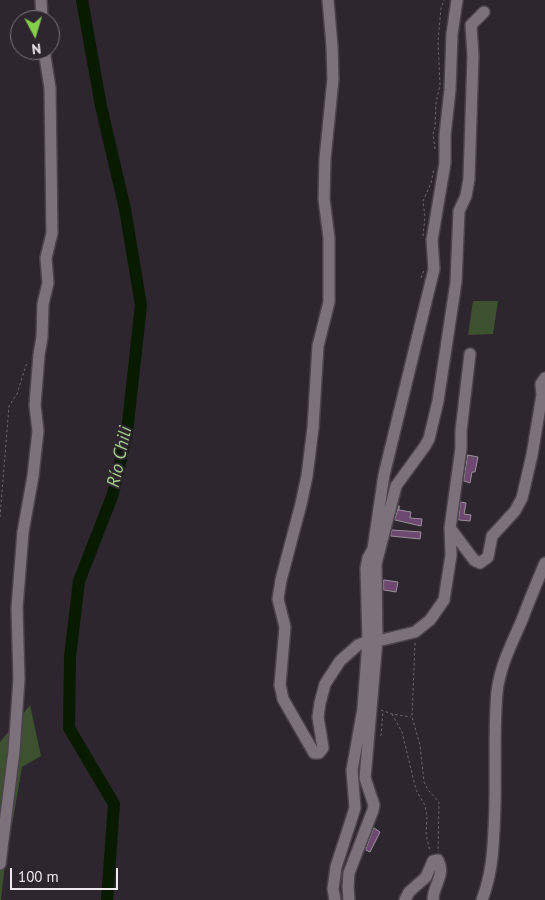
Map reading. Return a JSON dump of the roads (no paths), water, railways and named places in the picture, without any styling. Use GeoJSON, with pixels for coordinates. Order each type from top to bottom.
{"type":"FeatureCollection","features":[{"type":"Feature","properties":{"kind":"street"},"geometry":{"type":"LineString","coordinates":[[328,0],[333,79],[324,158],[324,199],[329,238],[329,302],[318,346],[313,428],[307,476],[278,598],[285,627],[280,685],[283,699],[314,753],[320,753],[323,748],[318,717],[325,684],[346,654],[358,645],[372,640],[415,632],[430,620],[444,600],[451,555],[450,528],[461,448],[461,431],[470,354]]}},
{"type":"Feature","properties":{"kind":"street"},"geometry":{"type":"LineString","coordinates":[[349,900],[349,873],[374,805],[365,778],[377,710],[372,640],[366,600],[368,558],[373,549],[384,475],[434,270],[432,240],[445,163],[445,135],[450,90],[452,34],[457,0]]}},
{"type":"Feature","properties":{"kind":"street"},"geometry":{"type":"LineString","coordinates":[[335,900],[333,888],[336,867],[355,808],[352,770],[363,709],[372,640],[376,564],[396,486],[429,439],[441,385],[456,282],[459,211],[466,196],[469,179],[473,56],[470,25],[484,12]]}},
{"type":"Feature","properties":{"kind":"street"},"geometry":{"type":"LineString","coordinates":[[0,864],[14,751],[19,679],[17,608],[23,532],[34,476],[38,431],[35,404],[42,337],[43,304],[48,283],[46,258],[52,233],[50,88],[46,60]]}},
{"type":"Feature","properties":{"kind":"street"},"geometry":{"type":"LineString","coordinates":[[450,528],[474,560],[480,563],[488,557],[492,536],[522,498],[532,455],[542,395],[541,384],[545,378]]}},
{"type":"Feature","properties":{"kind":"street"},"geometry":{"type":"LineString","coordinates":[[482,900],[490,881],[493,858],[497,689],[503,665],[545,563]]}},
{"type":"Feature","properties":{"kind":"street"},"geometry":{"type":"LineString","coordinates":[[405,900],[409,892],[426,877],[433,860],[438,860],[441,874],[432,900]]}},
{"type":"Feature","properties":{"kind":"waterway","name":"Río Chili"},"geometry":{"type":"LineString","coordinates":[[82,0],[101,106],[125,209],[141,305],[127,432],[113,494],[79,581],[70,657],[69,728],[114,804],[107,900]]}}]}
